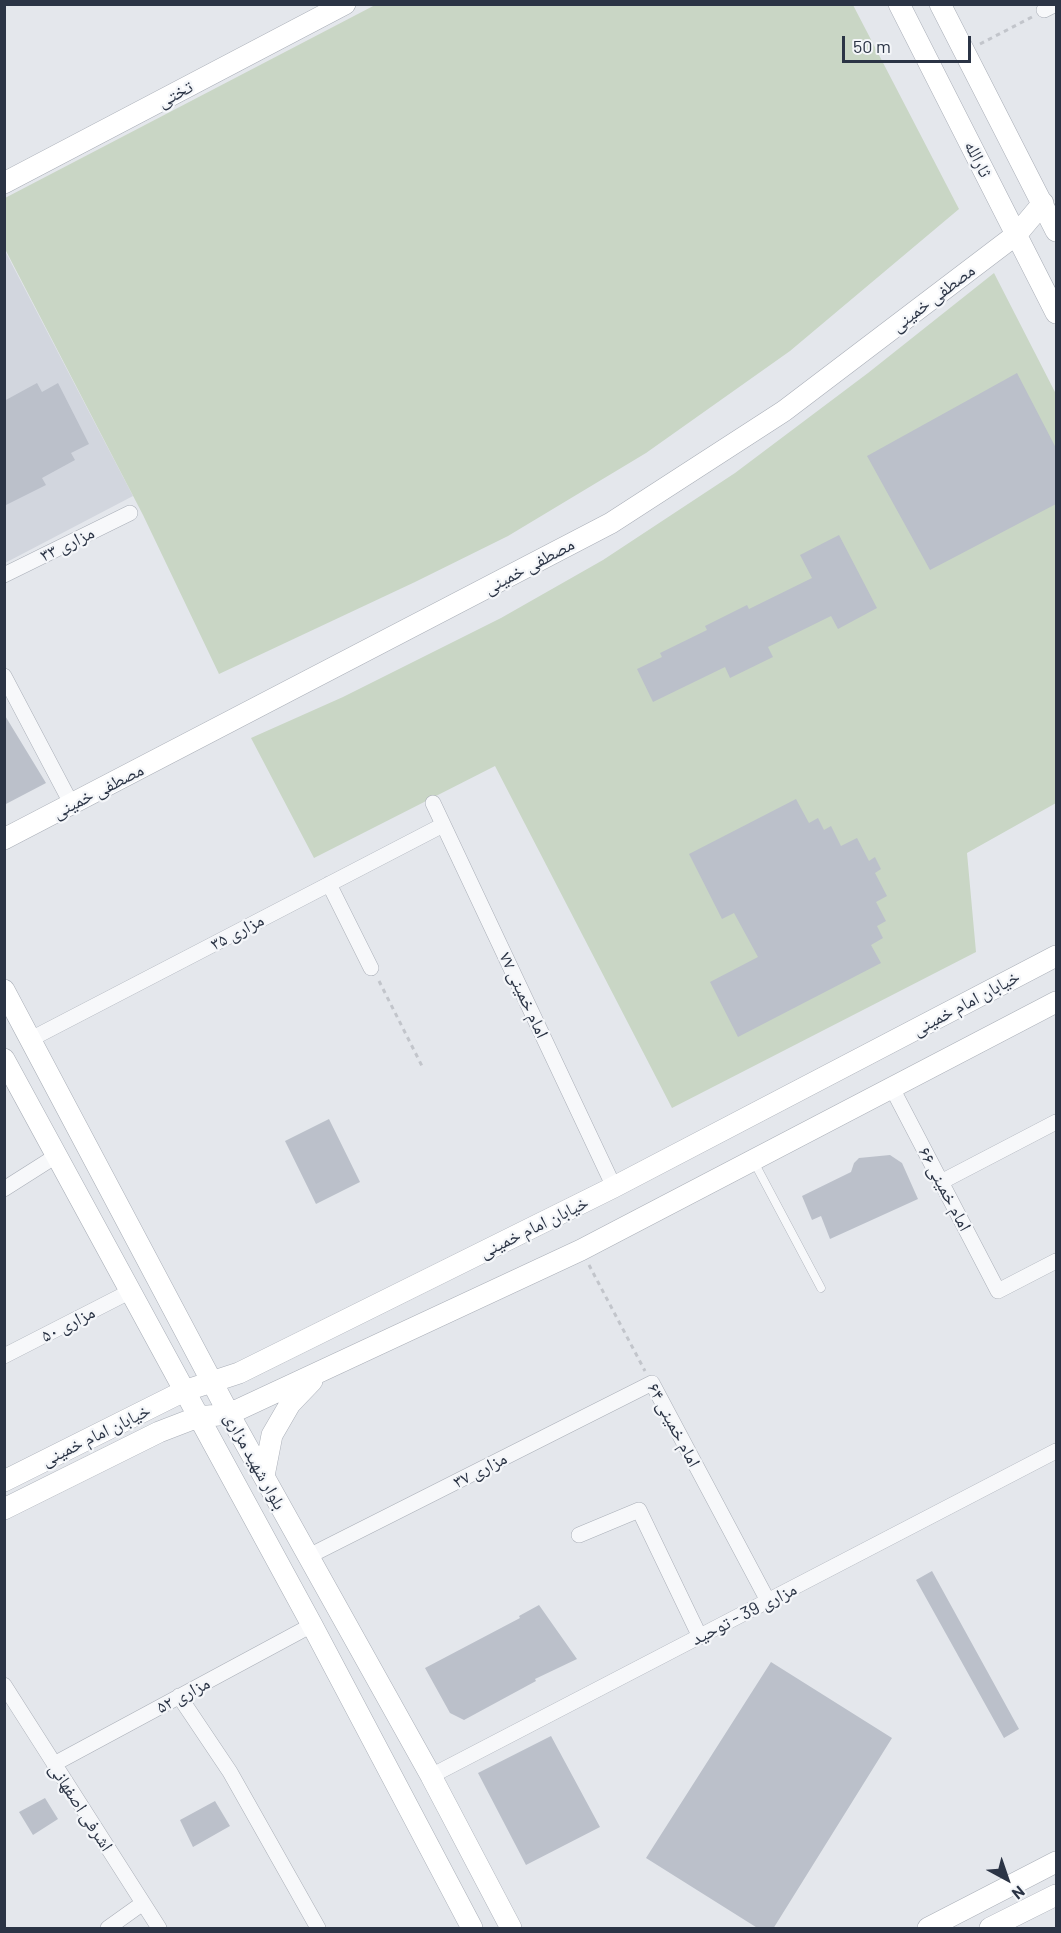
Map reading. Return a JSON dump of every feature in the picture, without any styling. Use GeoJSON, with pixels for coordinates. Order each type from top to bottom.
{"type":"FeatureCollection","features":[{"type":"Feature","properties":{"kind":"main road","name":"تختی"},"geometry":{"type":"LineString","coordinates":[[4,183],[345,4]]}},
{"type":"Feature","properties":{"kind":"main road","name":"ثارالله"},"geometry":{"type":"LineString","coordinates":[[899,4],[1056,314]]}},
{"type":"Feature","properties":{"kind":"main road","name":"ثارالله"},"geometry":{"type":"LineString","coordinates":[[940,4],[1056,231]]}},
{"type":"Feature","properties":{"kind":"main road","name":"مصطفی خمینی"},"geometry":{"type":"LineString","coordinates":[[4,839],[611,523],[784,411],[1017,234],[1043,203]]}},
{"type":"Feature","properties":{"kind":"main road","name":"خیابان امام خمینی"},"geometry":{"type":"LineString","coordinates":[[4,1481],[184,1391],[249,1368],[614,1187],[1056,956]]}},
{"type":"Feature","properties":{"kind":"main road","name":"بلوار شهید مزاری"},"geometry":{"type":"LineString","coordinates":[[4,990],[229,1414],[431,1776],[511,1929]]}},
{"type":"Feature","properties":{"kind":"main road","name":"خیابان امام خمینی"},"geometry":{"type":"LineString","coordinates":[[4,1509],[159,1432],[198,1417],[229,1414],[581,1250],[1056,1002]]}},
{"type":"Feature","properties":{"kind":"main road","name":"بلوار شهید مزاری"},"geometry":{"type":"LineString","coordinates":[[4,1059],[312,1625],[472,1929]]}},
{"type":"Feature","properties":{"kind":"main road"},"geometry":{"type":"LineString","coordinates":[[264,1476],[272,1435],[290,1404],[323,1370]]}},
{"type":"Feature","properties":{"kind":"main road"},"geometry":{"type":"LineString","coordinates":[[928,1929],[1056,1862]]}},
{"type":"Feature","properties":{"kind":"main road"},"geometry":{"type":"LineString","coordinates":[[990,1929],[1056,1895]]}},
{"type":"Feature","properties":{"kind":"street","name":"مزاری ۳۳"},"geometry":{"type":"LineString","coordinates":[[4,575],[130,513]]}},
{"type":"Feature","properties":{"kind":"street"},"geometry":{"type":"LineString","coordinates":[[4,676],[72,805]]}},
{"type":"Feature","properties":{"kind":"street","name":"امام خمینی ۷۷"},"geometry":{"type":"LineString","coordinates":[[433,803],[614,1187]]}},
{"type":"Feature","properties":{"kind":"street","name":"مزاری ۳۵"},"geometry":{"type":"LineString","coordinates":[[31,1039],[443,825]]}},
{"type":"Feature","properties":{"kind":"street"},"geometry":{"type":"LineString","coordinates":[[329,884],[371,968]]}},
{"type":"Feature","properties":{"kind":"street","name":"امام خمینی ۶۶"},"geometry":{"type":"LineString","coordinates":[[892,1088],[998,1291],[1056,1261]]}},
{"type":"Feature","properties":{"kind":"street"},"geometry":{"type":"LineString","coordinates":[[941,1182],[1056,1122]]}},
{"type":"Feature","properties":{"kind":"street"},"geometry":{"type":"LineString","coordinates":[[4,1189],[56,1156]]}},
{"type":"Feature","properties":{"kind":"street","name":"مزاری ۵۰"},"geometry":{"type":"LineString","coordinates":[[4,1356],[131,1291]]}},
{"type":"Feature","properties":{"kind":"street","name":"مزاری ۳۷"},"geometry":{"type":"LineString","coordinates":[[309,1556],[652,1383]]}},
{"type":"Feature","properties":{"kind":"street","name":"امام خمینی ۶۴"},"geometry":{"type":"LineString","coordinates":[[652,1383],[768,1601]]}},
{"type":"Feature","properties":{"kind":"street","name":"مزاری 39 - توحید"},"geometry":{"type":"LineString","coordinates":[[431,1776],[1056,1451]]}},
{"type":"Feature","properties":{"kind":"street"},"geometry":{"type":"LineString","coordinates":[[579,1535],[639,1510],[700,1637]]}},
{"type":"Feature","properties":{"kind":"street","name":"مزاری ۵۲"},"geometry":{"type":"LineString","coordinates":[[54,1764],[312,1625]]}},
{"type":"Feature","properties":{"kind":"street","name":"اشرفی اصفهانی"},"geometry":{"type":"LineString","coordinates":[[4,1685],[159,1929]]}},
{"type":"Feature","properties":{"kind":"street"},"geometry":{"type":"LineString","coordinates":[[179,1696],[230,1772],[318,1929]]}},
{"type":"Feature","properties":{"kind":"street"},"geometry":{"type":"LineString","coordinates":[[108,1929],[143,1903]]}},
{"type":"Feature","properties":{"kind":"lane"},"geometry":{"type":"LineString","coordinates":[[753,1160],[821,1288]]}},
{"type":"Feature","properties":{"kind":"path"},"geometry":{"type":"LineString","coordinates":[[965,52],[1050,7]]}},
{"type":"Feature","properties":{"kind":"path"},"geometry":{"type":"LineString","coordinates":[[371,968],[423,1068]]}},
{"type":"Feature","properties":{"kind":"path","name":"امام خمینی ۶۴"},"geometry":{"type":"LineString","coordinates":[[581,1250],[652,1383]]}},
{"type":"Feature","properties":{"kind":"shaded area"},"geometry":{"type":"Polygon","coordinates":[[[4,249],[133,496],[5,563],[4,563],[4,249]]]}},
{"type":"Feature","properties":{"kind":"green space"},"geometry":{"type":"Polygon","coordinates":[[[377,4],[853,5],[959,209],[790,351],[646,453],[508,536],[219,674],[143,515],[5,249],[5,198],[377,4]]]}},
{"type":"Feature","properties":{"kind":"green space"},"geometry":{"type":"Polygon","coordinates":[[[994,273],[1056,394],[1056,803],[967,853],[976,952],[672,1108],[495,766],[314,858],[251,738],[343,697],[501,618],[603,560],[735,473],[868,373],[994,273]]]}},
{"type":"Feature","properties":{"kind":"building"},"geometry":{"type":"Polygon","coordinates":[[[1017,373],[1056,448],[1056,504],[930,570],[867,456],[1017,373]]]}},
{"type":"Feature","properties":{"kind":"building"},"geometry":{"type":"Polygon","coordinates":[[[37,383],[42,392],[58,383],[89,444],[71,453],[75,460],[42,478],[46,485],[4,506],[4,401],[37,383]]]}},
{"type":"Feature","properties":{"kind":"building"},"geometry":{"type":"Polygon","coordinates":[[[839,535],[877,608],[838,629],[831,616],[768,647],[773,657],[730,678],[725,667],[653,702],[637,669],[662,657],[660,653],[707,630],[705,626],[747,605],[749,609],[812,578],[800,555],[839,535]]]}},
{"type":"Feature","properties":{"kind":"building"},"geometry":{"type":"Polygon","coordinates":[[[4,714],[46,783],[4,805],[4,714]]]}},
{"type":"Feature","properties":{"kind":"building"},"geometry":{"type":"Polygon","coordinates":[[[796,799],[809,823],[818,818],[824,830],[831,826],[841,846],[857,838],[869,861],[875,857],[881,869],[875,873],[887,896],[876,902],[886,921],[877,926],[883,938],[871,945],[881,963],[738,1037],[710,982],[758,957],[734,913],[722,919],[689,854],[796,799]]]}},
{"type":"Feature","properties":{"kind":"building"},"geometry":{"type":"Polygon","coordinates":[[[329,1119],[360,1182],[316,1204],[285,1141],[329,1119]]]}},
{"type":"Feature","properties":{"kind":"building"},"geometry":{"type":"Polygon","coordinates":[[[890,1155],[902,1163],[918,1199],[830,1239],[821,1216],[812,1220],[802,1196],[851,1172],[854,1163],[859,1158],[890,1155]]]}},
{"type":"Feature","properties":{"kind":"building"},"geometry":{"type":"Polygon","coordinates":[[[932,1571],[1019,1729],[1004,1738],[916,1580],[932,1571]]]}},
{"type":"Feature","properties":{"kind":"building"},"geometry":{"type":"Polygon","coordinates":[[[539,1605],[577,1659],[535,1679],[536,1681],[464,1720],[450,1713],[425,1668],[520,1618],[519,1616],[539,1605]]]}},
{"type":"Feature","properties":{"kind":"building"},"geometry":{"type":"Polygon","coordinates":[[[771,1662],[892,1738],[773,1929],[759,1929],[646,1858],[771,1662]]]}},
{"type":"Feature","properties":{"kind":"building"},"geometry":{"type":"Polygon","coordinates":[[[551,1736],[600,1827],[526,1865],[478,1773],[551,1736]]]}},
{"type":"Feature","properties":{"kind":"building"},"geometry":{"type":"Polygon","coordinates":[[[45,1798],[58,1819],[33,1835],[19,1812],[45,1798]]]}},
{"type":"Feature","properties":{"kind":"building"},"geometry":{"type":"Polygon","coordinates":[[[215,1801],[230,1826],[193,1847],[180,1820],[215,1801]]]}}]}
